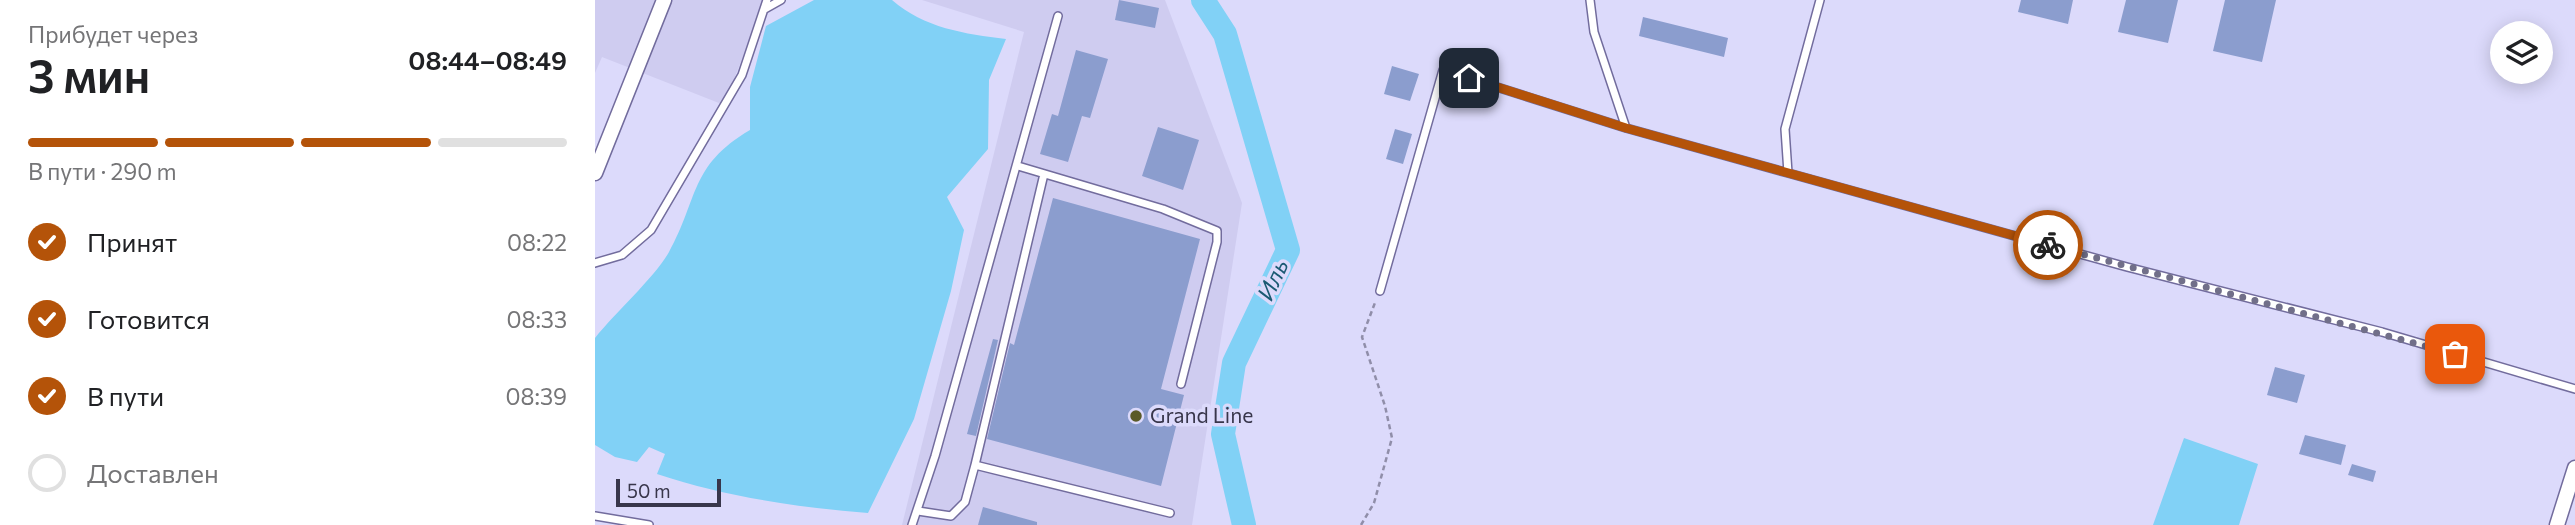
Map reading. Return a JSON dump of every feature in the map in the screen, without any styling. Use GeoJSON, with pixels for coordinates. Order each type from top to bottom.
{"type":"FeatureCollection","features":[{"type":"Feature","properties":{"kind":"street"},"geometry":{"type":"LineString","coordinates":[[595,173],[664,0]]}},
{"type":"Feature","properties":{"kind":"street"},"geometry":{"type":"LineString","coordinates":[[2557,525],[2575,468]]}},
{"type":"Feature","properties":{"kind":"lane"},"geometry":{"type":"LineString","coordinates":[[595,263],[622,255],[651,230],[742,75],[767,0]]}},
{"type":"Feature","properties":{"kind":"lane"},"geometry":{"type":"LineString","coordinates":[[764,9],[781,0]]}},
{"type":"Feature","properties":{"kind":"lane"},"geometry":{"type":"LineString","coordinates":[[1590,0],[1594,32],[1626,128]]}},
{"type":"Feature","properties":{"kind":"lane"},"geometry":{"type":"LineString","coordinates":[[1788,173],[1785,129],[1818,1]]}},
{"type":"Feature","properties":{"kind":"lane"},"geometry":{"type":"LineString","coordinates":[[912,525],[1018,166],[1058,16]]}},
{"type":"Feature","properties":{"kind":"lane"},"geometry":{"type":"LineString","coordinates":[[1380,290],[1443,70],[1626,128],[2127,267],[2382,332],[2575,389]]}},
{"type":"Feature","properties":{"kind":"lane"},"geometry":{"type":"LineString","coordinates":[[1018,166],[1163,209],[1217,231],[1217,242],[1181,384]]}},
{"type":"Feature","properties":{"kind":"lane"},"geometry":{"type":"LineString","coordinates":[[918,511],[951,516],[965,502],[1044,174]]}},
{"type":"Feature","properties":{"kind":"lane"},"geometry":{"type":"LineString","coordinates":[[975,465],[1170,513]]}},
{"type":"Feature","properties":{"kind":"lane"},"geometry":{"type":"LineString","coordinates":[[595,516],[649,525]]}},
{"type":"Feature","properties":{"kind":"path"},"geometry":{"type":"LineString","coordinates":[[1361,525],[1374,503],[1392,438],[1385,406],[1362,337],[1380,290]]}},
{"type":"Feature","properties":{"kind":"shaded area"},"geometry":{"type":"Polygon","coordinates":[[[595,0],[765,0],[724,105],[602,57],[595,73],[595,0]]]}},
{"type":"Feature","properties":{"kind":"shaded area"},"geometry":{"type":"Polygon","coordinates":[[[814,0],[892,0],[904,10],[931,23],[960,32],[1006,39],[989,80],[988,149],[947,197],[964,230],[951,291],[914,419],[868,513],[814,508],[709,489],[657,474],[665,454],[649,447],[637,462],[615,457],[595,445],[595,338],[663,262],[679,233],[705,170],[730,143],[750,130],[750,87],[766,26],[814,0]]]}},
{"type":"Feature","properties":{"kind":"shaded area"},"geometry":{"type":"Polygon","coordinates":[[[922,0],[1165,0],[1242,203],[1192,525],[902,525],[1024,32],[922,0]]]}},
{"type":"Feature","properties":{"kind":"shaded area"},"geometry":{"type":"Polygon","coordinates":[[[2184,438],[2258,464],[2239,525],[2153,525],[2184,438]]]}},
{"type":"Feature","properties":{"kind":"building"},"geometry":{"type":"Polygon","coordinates":[[[1119,0],[1159,8],[1155,28],[1115,20],[1119,0]]]}},
{"type":"Feature","properties":{"kind":"building"},"geometry":{"type":"Polygon","coordinates":[[[2021,0],[2073,0],[2068,24],[2018,12],[2021,0]]]}},
{"type":"Feature","properties":{"kind":"building"},"geometry":{"type":"Polygon","coordinates":[[[2126,0],[2178,0],[2168,43],[2118,32],[2126,0]]]}},
{"type":"Feature","properties":{"kind":"building"},"geometry":{"type":"Polygon","coordinates":[[[2225,0],[2276,0],[2262,62],[2213,51],[2225,0]]]}},
{"type":"Feature","properties":{"kind":"building"},"geometry":{"type":"Polygon","coordinates":[[[1643,17],[1728,38],[1724,57],[1639,36],[1643,17]]]}},
{"type":"Feature","properties":{"kind":"building"},"geometry":{"type":"Polygon","coordinates":[[[1076,50],[1108,59],[1090,118],[1082,116],[1068,162],[1040,154],[1052,114],[1058,116],[1076,50]]]}},
{"type":"Feature","properties":{"kind":"building"},"geometry":{"type":"Polygon","coordinates":[[[1392,66],[1419,74],[1410,101],[1384,94],[1392,66]]]}},
{"type":"Feature","properties":{"kind":"building"},"geometry":{"type":"Polygon","coordinates":[[[1158,127],[1199,140],[1183,190],[1142,176],[1158,127]]]}},
{"type":"Feature","properties":{"kind":"building"},"geometry":{"type":"Polygon","coordinates":[[[1395,129],[1412,134],[1403,164],[1386,159],[1395,129]]]}},
{"type":"Feature","properties":{"kind":"building"},"geometry":{"type":"Polygon","coordinates":[[[1053,198],[1200,239],[1161,389],[1184,395],[1161,486],[987,439],[1010,343],[1014,345],[1053,198]]]}},
{"type":"Feature","properties":{"kind":"building"},"geometry":{"type":"Polygon","coordinates":[[[993,339],[998,340],[976,436],[967,434],[993,339]]]}},
{"type":"Feature","properties":{"kind":"building"},"geometry":{"type":"Polygon","coordinates":[[[2275,367],[2305,375],[2297,403],[2267,395],[2275,367]]]}},
{"type":"Feature","properties":{"kind":"building"},"geometry":{"type":"Polygon","coordinates":[[[2305,435],[2346,445],[2341,465],[2299,454],[2305,435]]]}},
{"type":"Feature","properties":{"kind":"building"},"geometry":{"type":"Polygon","coordinates":[[[2352,464],[2376,471],[2373,482],[2348,475],[2352,464]]]}},
{"type":"Feature","properties":{"kind":"building"},"geometry":{"type":"Polygon","coordinates":[[[983,507],[1037,522],[1037,525],[978,525],[983,507]]]}},
{"type":"Feature","properties":{"kind":"waterway","name":"Иль"},"geometry":{"type":"LineString","coordinates":[[1203,0],[1225,34],[1288,250],[1234,363],[1223,434],[1244,525]]}},
{"type":"Feature","properties":{"kind":"way so far"},"geometry":{"type":"LineString","coordinates":[[2048,245],[2382,332],[2455,354]]}},
{"type":"Feature","properties":{"kind":"place","name":"Grand Line"},"geometry":{"type":"Point","coordinates":[1136,416]}},
{"type":"Feature","properties":{"kind":"route"},"geometry":{"type":"LineString","coordinates":[[1469,78],[1626,128],[2048,245]]}}]}
